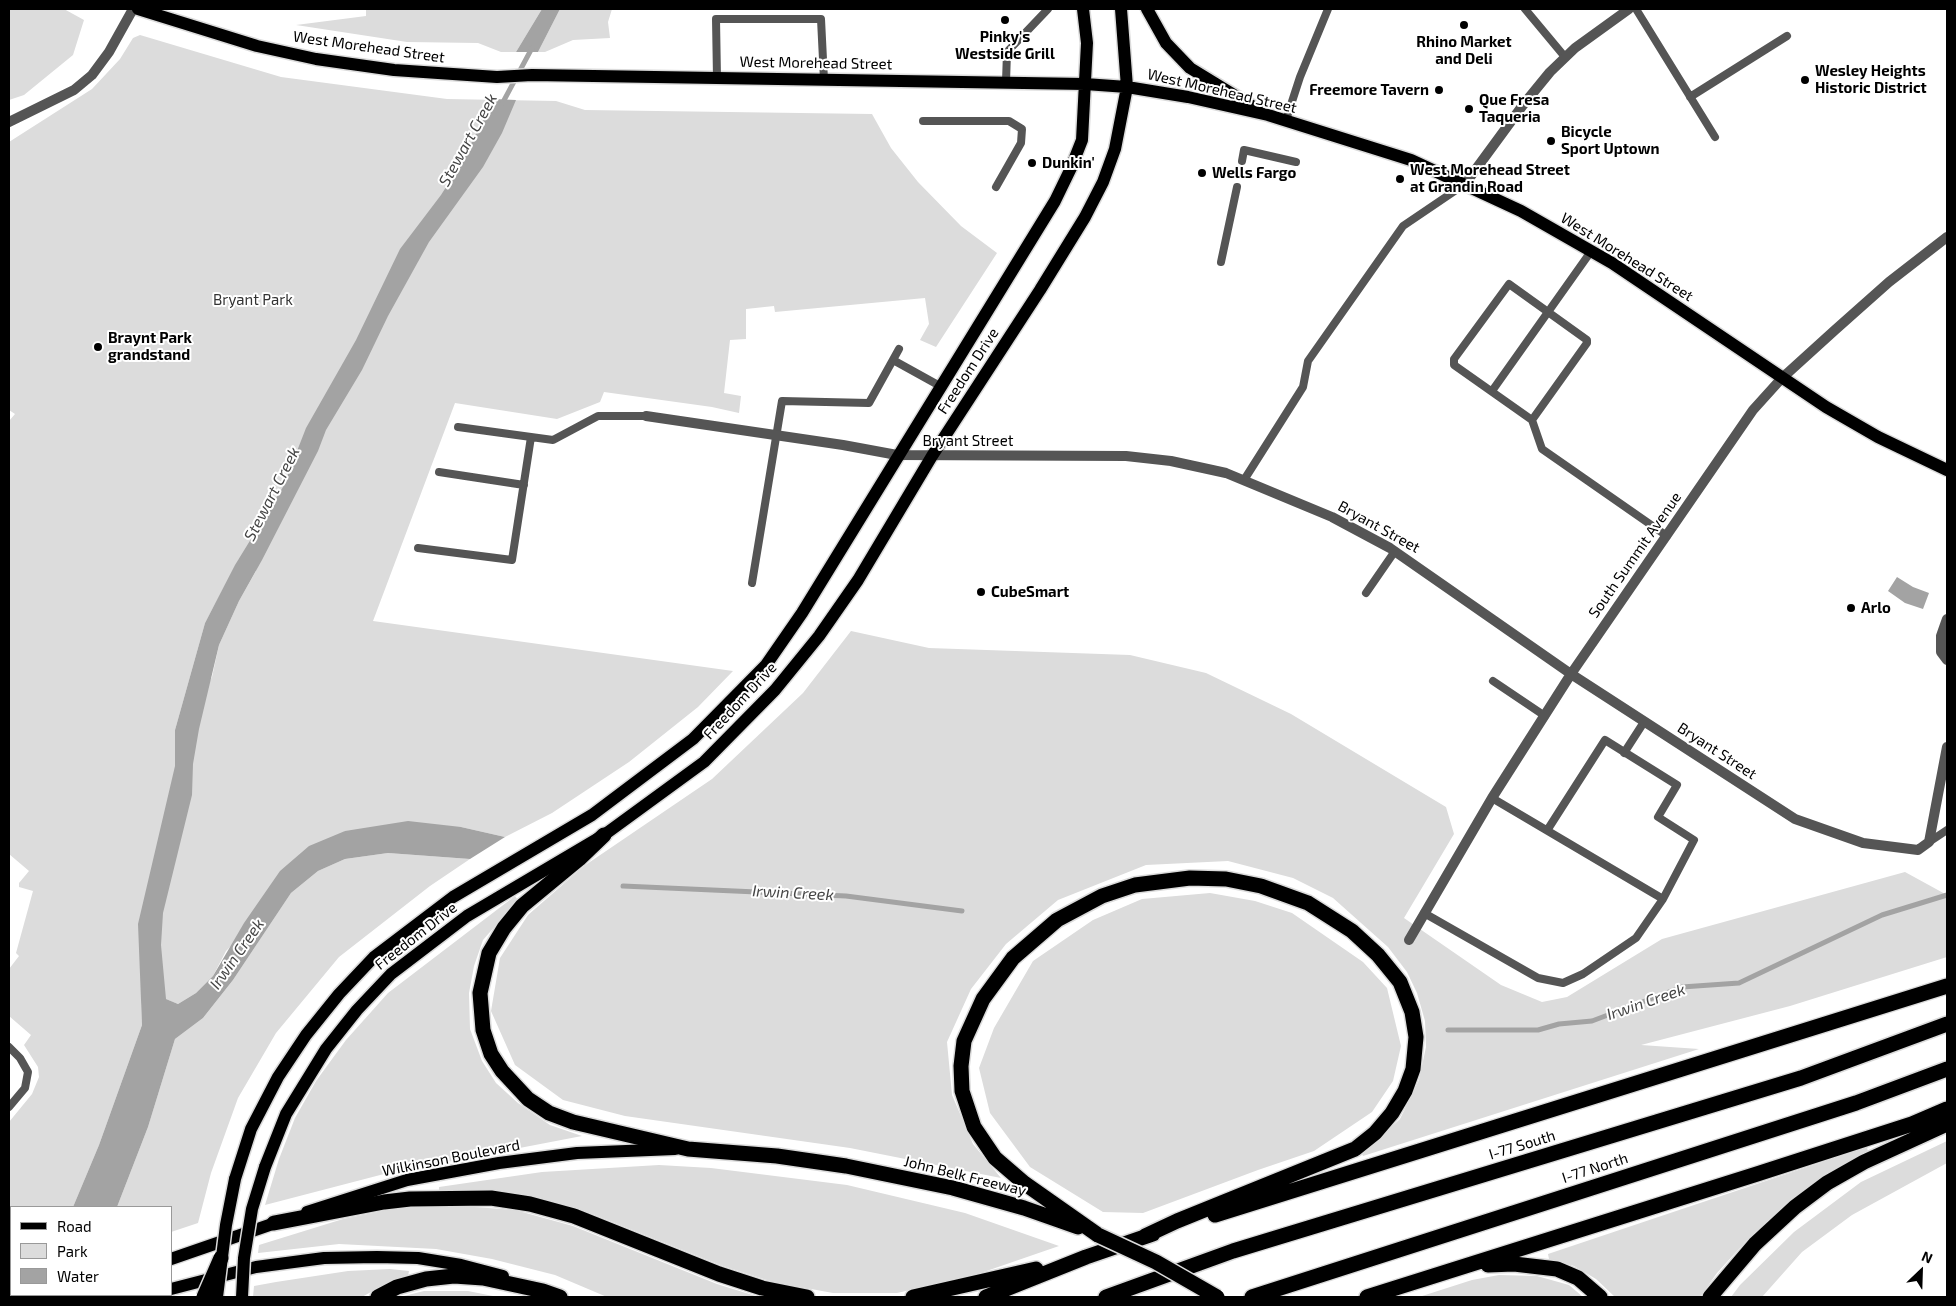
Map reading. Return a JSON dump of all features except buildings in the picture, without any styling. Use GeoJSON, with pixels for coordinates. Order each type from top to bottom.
{"type":"FeatureCollection","features":[{"type":"Feature","properties":{"kind":"highway","name":"John Belk Freeway"},"geometry":{"type":"LineString","coordinates":[[604,836],[522,906],[504,928],[489,953],[482,980],[480,1010],[483,1030],[492,1054],[502,1071],[528,1099],[549,1113],[573,1122],[688,1149],[777,1156],[846,1166],[953,1188],[1024,1208],[1098,1235],[1156,1262],[1216,1297]]}},
{"type":"Feature","properties":{"kind":"highway"},"geometry":{"type":"LineString","coordinates":[[1098,1235],[1024,1183],[995,1158],[974,1127],[962,1091],[961,1066],[964,1041],[983,999],[1013,958],[1057,920],[1102,896],[1135,885],[1190,878],[1226,879],[1261,886],[1308,903],[1352,931],[1378,955],[1400,982],[1412,1012],[1416,1037],[1413,1069],[1405,1091],[1392,1113],[1375,1133],[1349,1152],[1177,1221],[1145,1236]]}},
{"type":"Feature","properties":{"kind":"highway"},"geometry":{"type":"LineString","coordinates":[[986,1297],[1086,1257],[1145,1236],[1313,1186],[1947,986]]}},
{"type":"Feature","properties":{"kind":"highway","name":"I-77 South"},"geometry":{"type":"LineString","coordinates":[[1106,1297],[1233,1251],[1801,1078],[1947,1024]]}},
{"type":"Feature","properties":{"kind":"highway","name":"I-77 North"},"geometry":{"type":"LineString","coordinates":[[1252,1297],[1856,1103],[1947,1069]]}},
{"type":"Feature","properties":{"kind":"highway"},"geometry":{"type":"LineString","coordinates":[[1367,1297],[1912,1124],[1947,1109]]}},
{"type":"Feature","properties":{"kind":"highway"},"geometry":{"type":"LineString","coordinates":[[1710,1297],[1755,1244],[1795,1206],[1827,1183],[1864,1162],[1947,1124]]}},
{"type":"Feature","properties":{"kind":"highway"},"geometry":{"type":"LineString","coordinates":[[274,1223],[384,1202],[419,1199],[491,1198],[530,1204],[574,1216],[719,1274],[762,1288],[807,1297]]}},
{"type":"Feature","properties":{"kind":"highway"},"geometry":{"type":"LineString","coordinates":[[914,1297],[1086,1257]]}},
{"type":"Feature","properties":{"kind":"highway"},"geometry":{"type":"LineString","coordinates":[[204,1297],[221,1258]]}},
{"type":"Feature","properties":{"kind":"highway"},"geometry":{"type":"LineString","coordinates":[[1462,1268],[1514,1264],[1557,1269],[1578,1278],[1600,1297]]}},
{"type":"Feature","properties":{"kind":"highway"},"geometry":{"type":"LineString","coordinates":[[378,1297],[397,1288],[426,1279],[454,1276],[483,1278],[543,1291],[560,1297]]}},
{"type":"Feature","properties":{"kind":"main road","name":"West Morehead Street"},"geometry":{"type":"LineString","coordinates":[[141,9],[249,44],[316,59],[394,70],[498,77],[532,75],[1085,84],[1127,87],[1188,97],[1286,120],[1411,160],[1521,211],[1592,250],[1782,379],[1878,437],[1947,470]]}},
{"type":"Feature","properties":{"kind":"main road","name":"Freedom Drive"},"geometry":{"type":"LineString","coordinates":[[217,1297],[221,1258],[235,1179],[251,1129],[260,1109],[306,1034],[339,994],[374,957],[413,926],[493,872],[592,815],[693,739],[766,665],[802,613],[897,455],[1055,200],[1071,168],[1082,140],[1087,43],[1083,9]]}},
{"type":"Feature","properties":{"kind":"main road","name":"Freedom Drive"},"geometry":{"type":"LineString","coordinates":[[242,1297],[244,1258],[252,1209],[265,1168],[286,1114],[326,1049],[357,1010],[391,974],[467,916],[604,836],[704,762],[740,728],[775,690],[819,636],[858,580],[932,456],[1085,217],[1115,149],[1127,87],[1121,9]]}},
{"type":"Feature","properties":{"kind":"main road"},"geometry":{"type":"LineString","coordinates":[[1147,9],[1166,43],[1190,68],[1268,116]]}},
{"type":"Feature","properties":{"kind":"main road","name":"Wilkinson Boulevard"},"geometry":{"type":"LineString","coordinates":[[172,1259],[349,1197],[407,1180],[499,1163],[577,1153],[688,1149]]}},
{"type":"Feature","properties":{"kind":"main road"},"geometry":{"type":"LineString","coordinates":[[172,1288],[256,1267],[324,1258],[377,1256],[418,1258],[461,1264],[507,1277],[543,1291]]}},
{"type":"Feature","properties":{"kind":"street"},"geometry":{"type":"LineString","coordinates":[[9,122],[74,90],[92,75],[141,9]]}},
{"type":"Feature","properties":{"kind":"street"},"geometry":{"type":"LineString","coordinates":[[1465,184],[1523,104],[1565,57],[1608,22],[1629,9]]}},
{"type":"Feature","properties":{"kind":"street","name":"South Summit Avenue"},"geometry":{"type":"LineString","coordinates":[[1409,940],[1492,798],[1571,674],[1754,410],[1782,379],[1890,282],[1947,237]]}},
{"type":"Feature","properties":{"kind":"street","name":"Bryant Street"},"geometry":{"type":"LineString","coordinates":[[646,416],[897,455],[1126,456],[1171,461],[1226,474],[1332,517],[1395,551],[1571,674],[1795,819],[1862,843],[1918,850],[1929,842]]}},
{"type":"Feature","properties":{"kind":"street"},"geometry":{"type":"LineString","coordinates":[[1947,620],[1942,636],[1941,652],[1947,660]]}},
{"type":"Feature","properties":{"kind":"street"},"geometry":{"type":"LineString","coordinates":[[1929,842],[1947,747]]}},
{"type":"Feature","properties":{"kind":"lane"},"geometry":{"type":"LineString","coordinates":[[1006,82],[1007,52],[1017,39],[1048,9]]}},
{"type":"Feature","properties":{"kind":"lane"},"geometry":{"type":"LineString","coordinates":[[1286,120],[1300,77],[1328,9]]}},
{"type":"Feature","properties":{"kind":"lane"},"geometry":{"type":"LineString","coordinates":[[1524,9],[1565,57]]}},
{"type":"Feature","properties":{"kind":"lane"},"geometry":{"type":"LineString","coordinates":[[1636,9],[1715,137]]}},
{"type":"Feature","properties":{"kind":"lane"},"geometry":{"type":"LineString","coordinates":[[716,78],[716,19],[820,19],[824,80]]}},
{"type":"Feature","properties":{"kind":"lane"},"geometry":{"type":"LineString","coordinates":[[1690,97],[1787,36]]}},
{"type":"Feature","properties":{"kind":"lane"},"geometry":{"type":"LineString","coordinates":[[923,121],[1009,121],[1022,129],[1021,143],[996,187]]}},
{"type":"Feature","properties":{"kind":"lane"},"geometry":{"type":"LineString","coordinates":[[1242,160],[1244,150],[1296,162]]}},
{"type":"Feature","properties":{"kind":"lane"},"geometry":{"type":"LineString","coordinates":[[1244,480],[1303,387],[1308,360],[1403,226],[1465,184]]}},
{"type":"Feature","properties":{"kind":"lane"},"geometry":{"type":"LineString","coordinates":[[1221,262],[1236,187]]}},
{"type":"Feature","properties":{"kind":"lane"},"geometry":{"type":"LineString","coordinates":[[1492,391],[1592,250]]}},
{"type":"Feature","properties":{"kind":"lane"},"geometry":{"type":"LineString","coordinates":[[1532,420],[1587,343],[1586,337],[1512,284],[1506,285],[1454,359],[1454,365],[1532,420],[1542,449],[1666,536]]}},
{"type":"Feature","properties":{"kind":"lane"},"geometry":{"type":"LineString","coordinates":[[752,583],[778,435],[782,401],[869,403],[899,349]]}},
{"type":"Feature","properties":{"kind":"lane"},"geometry":{"type":"LineString","coordinates":[[893,360],[940,386]]}},
{"type":"Feature","properties":{"kind":"lane"},"geometry":{"type":"LineString","coordinates":[[458,427],[553,440],[598,416],[646,416]]}},
{"type":"Feature","properties":{"kind":"lane"},"geometry":{"type":"LineString","coordinates":[[418,548],[512,560],[531,437]]}},
{"type":"Feature","properties":{"kind":"lane"},"geometry":{"type":"LineString","coordinates":[[439,472],[524,485]]}},
{"type":"Feature","properties":{"kind":"lane"},"geometry":{"type":"LineString","coordinates":[[1366,593],[1395,551]]}},
{"type":"Feature","properties":{"kind":"lane"},"geometry":{"type":"LineString","coordinates":[[1493,681],[1545,716]]}},
{"type":"Feature","properties":{"kind":"lane"},"geometry":{"type":"LineString","coordinates":[[1624,753],[1644,722]]}},
{"type":"Feature","properties":{"kind":"lane"},"geometry":{"type":"LineString","coordinates":[[1424,913],[1538,978],[1563,984],[1583,974],[1636,938],[1663,899],[1694,840],[1658,817],[1677,785],[1604,740],[1548,830]]}},
{"type":"Feature","properties":{"kind":"lane"},"geometry":{"type":"LineString","coordinates":[[1492,798],[1663,899]]}},
{"type":"Feature","properties":{"kind":"lane"},"geometry":{"type":"LineString","coordinates":[[1929,842],[1947,830]]}},
{"type":"Feature","properties":{"kind":"lane"},"geometry":{"type":"LineString","coordinates":[[9,1047],[20,1058],[28,1072],[25,1088],[9,1107]]}},
{"type":"Feature","properties":{"kind":"green space"},"geometry":{"type":"Polygon","coordinates":[[[9,9],[64,9],[84,20],[73,55],[24,95],[9,100],[9,9]]]}},
{"type":"Feature","properties":{"kind":"green space"},"geometry":{"type":"Polygon","coordinates":[[[366,9],[542,9],[516,52],[501,52],[478,43],[407,42],[296,25],[366,16],[366,9]]]}},
{"type":"Feature","properties":{"kind":"green space"},"geometry":{"type":"Polygon","coordinates":[[[560,9],[612,9],[608,22],[610,38],[573,40],[545,52],[538,52],[560,9]]]}},
{"type":"Feature","properties":{"kind":"green space","name":"Bryant Park"},"geometry":{"type":"Polygon","coordinates":[[[140,35],[281,77],[447,99],[556,101],[585,110],[872,114],[891,148],[918,182],[961,226],[997,253],[936,347],[920,340],[929,324],[925,298],[775,312],[774,306],[746,309],[746,339],[730,340],[724,393],[741,396],[739,413],[712,407],[604,392],[600,402],[557,419],[455,403],[373,621],[733,671],[698,707],[629,762],[552,813],[505,837],[461,827],[345,831],[226,951],[213,976],[196,993],[178,1004],[141,989],[142,1025],[99,1145],[73,1206],[10,1206],[9,1287],[9,1122],[32,1094],[39,1077],[38,1067],[24,1045],[31,1035],[9,1016],[9,969],[19,956],[16,953],[33,891],[19,887],[19,883],[29,871],[9,854],[9,421],[15,414],[9,410],[9,142],[92,89],[120,59],[133,38],[140,35]],[[239,559],[205,623],[175,730],[175,746],[212,677],[219,645],[239,601],[256,571],[239,559]]]}},
{"type":"Feature","properties":{"kind":"green space"},"geometry":{"type":"Polygon","coordinates":[[[851,631],[929,648],[1130,655],[1206,673],[1291,714],[1446,807],[1454,834],[1404,918],[1501,985],[1542,1002],[1567,997],[1662,939],[1905,872],[1947,895],[1947,957],[1790,1006],[1641,1045],[1699,1049],[1363,1156],[1362,1154],[1400,1119],[1419,1080],[1426,1047],[1425,1021],[1417,993],[1407,972],[1388,947],[1333,898],[1293,878],[1228,861],[1146,865],[1058,900],[1006,944],[971,989],[947,1042],[952,1095],[973,1144],[1001,1178],[850,1148],[625,1116],[563,1100],[515,1065],[491,1011],[500,958],[528,915],[584,866],[712,779],[803,693],[851,631]]]}},
{"type":"Feature","properties":{"kind":"green space"},"geometry":{"type":"Polygon","coordinates":[[[388,853],[470,859],[430,886],[339,957],[276,1033],[238,1098],[211,1173],[198,1223],[172,1232],[172,1206],[117,1206],[148,1127],[175,1039],[203,1018],[233,980],[291,893],[318,871],[345,859],[388,853]]]}},
{"type":"Feature","properties":{"kind":"green space"},"geometry":{"type":"Polygon","coordinates":[[[1210,893],[1255,901],[1292,913],[1363,962],[1387,988],[1401,1046],[1393,1081],[1372,1112],[1314,1151],[1143,1213],[1103,1212],[1030,1167],[990,1113],[979,1068],[994,1028],[1033,961],[1093,920],[1142,899],[1210,893]]]}},
{"type":"Feature","properties":{"kind":"green space"},"geometry":{"type":"Polygon","coordinates":[[[515,896],[518,900],[483,940],[474,966],[469,993],[470,1029],[482,1061],[496,1083],[518,1103],[550,1125],[582,1136],[384,1174],[265,1205],[279,1159],[295,1118],[316,1081],[346,1040],[388,993],[515,896]]]}},
{"type":"Feature","properties":{"kind":"green space"},"geometry":{"type":"Polygon","coordinates":[[[1947,1141],[1947,1163],[1852,1215],[1802,1252],[1762,1297],[1731,1297],[1740,1285],[1794,1232],[1861,1182],[1947,1141]]]}},
{"type":"Feature","properties":{"kind":"green space"},"geometry":{"type":"Polygon","coordinates":[[[1867,1147],[1868,1152],[1849,1161],[1791,1199],[1748,1239],[1717,1273],[1700,1297],[1615,1297],[1596,1279],[1574,1266],[1549,1259],[1548,1254],[1867,1147]]]}},
{"type":"Feature","properties":{"kind":"green space"},"geometry":{"type":"Polygon","coordinates":[[[659,1165],[711,1168],[847,1185],[965,1213],[1059,1246],[972,1276],[897,1293],[833,1293],[773,1282],[723,1266],[595,1215],[537,1198],[490,1190],[439,1190],[439,1187],[542,1172],[659,1165]]]}},
{"type":"Feature","properties":{"kind":"green space"},"geometry":{"type":"Polygon","coordinates":[[[461,1206],[515,1210],[573,1226],[717,1284],[759,1297],[607,1297],[555,1275],[492,1259],[436,1249],[339,1244],[258,1253],[259,1245],[343,1219],[402,1207],[461,1206]]]}},
{"type":"Feature","properties":{"kind":"green space"},"geometry":{"type":"Polygon","coordinates":[[[390,1269],[409,1271],[408,1276],[387,1283],[362,1297],[253,1297],[254,1286],[348,1271],[390,1269]]]}},
{"type":"Feature","properties":{"kind":"green space"},"geometry":{"type":"Polygon","coordinates":[[[1499,1275],[1537,1276],[1569,1285],[1583,1297],[1419,1297],[1472,1280],[1499,1275]]]}},
{"type":"Feature","properties":{"kind":"green space"},"geometry":{"type":"Polygon","coordinates":[[[424,1291],[468,1291],[498,1297],[400,1297],[424,1291]]]}},
{"type":"Feature","properties":{"kind":"water"},"geometry":{"type":"Polygon","coordinates":[[[542,9],[560,9],[538,52],[516,52],[542,9]]]}},
{"type":"Feature","properties":{"kind":"water"},"geometry":{"type":"Polygon","coordinates":[[[494,99],[516,100],[502,133],[483,167],[429,242],[388,316],[362,370],[326,430],[318,451],[239,601],[219,645],[199,729],[193,764],[192,795],[163,913],[161,945],[166,999],[178,1004],[196,993],[213,976],[244,923],[280,871],[309,846],[345,831],[408,821],[461,827],[505,837],[470,859],[388,853],[345,859],[318,871],[291,893],[233,980],[203,1018],[175,1039],[148,1127],[117,1206],[73,1206],[99,1145],[142,1025],[138,924],[175,766],[175,730],[205,623],[235,565],[283,487],[306,428],[356,340],[400,249],[441,195],[460,165],[494,99]]]}},
{"type":"Feature","properties":{"kind":"water"},"geometry":{"type":"Polygon","coordinates":[[[1897,577],[1913,587],[1929,593],[1923,609],[1905,603],[1888,591],[1897,577]]]}},
{"type":"Feature","properties":{"kind":"waterway","name":"Stewart Creek"},"geometry":{"type":"LineString","coordinates":[[502,104],[532,48]]}},
{"type":"Feature","properties":{"kind":"waterway","name":"Irwin Creek"},"geometry":{"type":"LineString","coordinates":[[623,886],[846,896],[962,911]]}},
{"type":"Feature","properties":{"kind":"waterway","name":"Irwin Creek"},"geometry":{"type":"LineString","coordinates":[[1448,1030],[1538,1030],[1559,1024],[1592,1021],[1682,987],[1739,983],[1882,915],[1947,895]]}},
{"type":"Feature","properties":{"kind":"place","name":"Pinky's Westside Grill"},"geometry":{"type":"Point","coordinates":[1005,20]}},
{"type":"Feature","properties":{"kind":"place","name":"Rhino Market and Deli"},"geometry":{"type":"Point","coordinates":[1464,25]}},
{"type":"Feature","properties":{"kind":"place","name":"Wesley Heights Historic District"},"geometry":{"type":"Point","coordinates":[1805,80]}},
{"type":"Feature","properties":{"kind":"place","name":"Freemore Tavern"},"geometry":{"type":"Point","coordinates":[1439,90]}},
{"type":"Feature","properties":{"kind":"place","name":"Que Fresa Taqueria"},"geometry":{"type":"Point","coordinates":[1469,109]}},
{"type":"Feature","properties":{"kind":"place","name":"Bicycle Sport Uptown"},"geometry":{"type":"Point","coordinates":[1551,141]}},
{"type":"Feature","properties":{"kind":"place","name":"Dunkin'"},"geometry":{"type":"Point","coordinates":[1032,163]}},
{"type":"Feature","properties":{"kind":"place","name":"Wells Fargo"},"geometry":{"type":"Point","coordinates":[1202,173]}},
{"type":"Feature","properties":{"kind":"place","name":"West Morehead Street at Grandin Road"},"geometry":{"type":"Point","coordinates":[1400,179]}},
{"type":"Feature","properties":{"kind":"place","name":"Braynt Park grandstand"},"geometry":{"type":"Point","coordinates":[98,347]}},
{"type":"Feature","properties":{"kind":"place","name":"CubeSmart"},"geometry":{"type":"Point","coordinates":[981,592]}},
{"type":"Feature","properties":{"kind":"place","name":"Arlo"},"geometry":{"type":"Point","coordinates":[1851,608]}}]}
